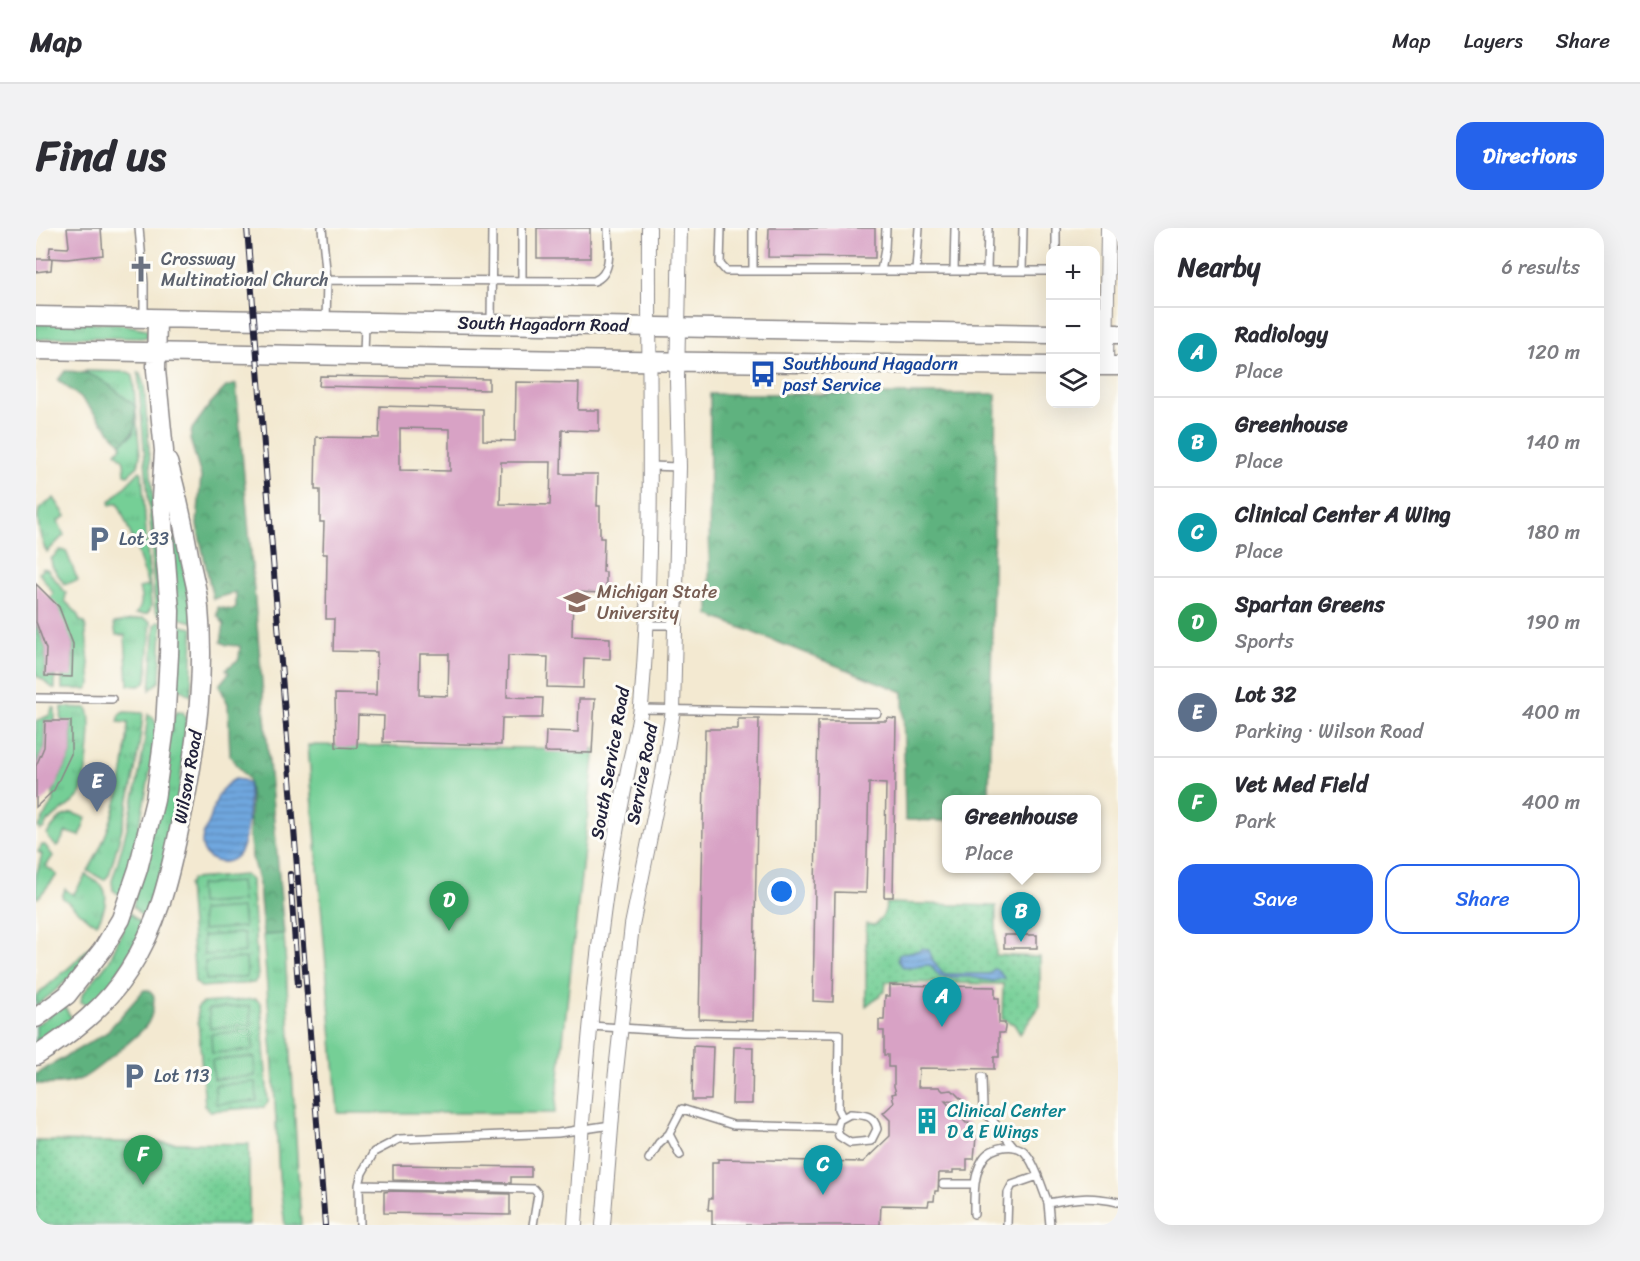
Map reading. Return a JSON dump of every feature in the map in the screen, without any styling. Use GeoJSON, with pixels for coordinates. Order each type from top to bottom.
{"type":"FeatureCollection","features":[{"type":"Feature","properties":{"kind":"street","name":"South Service Road"},"geometry":{"type":"LineString","coordinates":[[591,1026],[608,882],[641,709],[651,466],[648,361],[649,228]]}},
{"type":"Feature","properties":{"kind":"street","name":"Service Road"},"geometry":{"type":"LineString","coordinates":[[603,1225],[632,925],[663,773],[673,710],[679,467],[680,228]]}},
{"type":"Feature","properties":{"kind":"street"},"geometry":{"type":"LineString","coordinates":[[1106,366],[1108,228]]}},
{"type":"Feature","properties":{"kind":"street","name":"South Hagadorn Road"},"geometry":{"type":"LineString","coordinates":[[36,316],[1046,334]]}},
{"type":"Feature","properties":{"kind":"street","name":"Wilson Road"},"geometry":{"type":"LineString","coordinates":[[36,1018],[67,995],[103,949],[121,919],[130,895],[155,801],[165,728],[170,611],[161,499],[164,451],[156,352],[150,318]]}},
{"type":"Feature","properties":{"kind":"street"},"geometry":{"type":"LineString","coordinates":[[942,364],[955,353],[958,343],[957,333]]}},
{"type":"Feature","properties":{"kind":"street","name":"South Hagadorn Road"},"geometry":{"type":"LineString","coordinates":[[36,350],[1046,366]]}},
{"type":"Feature","properties":{"kind":"street","name":"Wilson Road"},"geometry":{"type":"LineString","coordinates":[[36,1056],[86,1020],[128,972],[152,929],[168,880],[188,788],[200,694],[199,607],[176,488],[164,451]]}},
{"type":"Feature","properties":{"kind":"street"},"geometry":{"type":"LineString","coordinates":[[167,696],[183,700],[190,706],[192,716],[186,763],[188,788]]}},
{"type":"Feature","properties":{"kind":"street"},"geometry":{"type":"LineString","coordinates":[[67,995],[72,1011],[86,1020]]}},
{"type":"Feature","properties":{"kind":"street"},"geometry":{"type":"LineString","coordinates":[[575,1225],[591,1026]]}},
{"type":"Feature","properties":{"kind":"lane"},"geometry":{"type":"LineString","coordinates":[[139,228],[150,318]]}},
{"type":"Feature","properties":{"kind":"lane"},"geometry":{"type":"LineString","coordinates":[[322,228],[327,280],[326,321]]}},
{"type":"Feature","properties":{"kind":"lane"},"geometry":{"type":"LineString","coordinates":[[491,323],[492,228]]}},
{"type":"Feature","properties":{"kind":"lane"},"geometry":{"type":"LineString","coordinates":[[522,228],[522,281]]}},
{"type":"Feature","properties":{"kind":"lane"},"geometry":{"type":"LineString","coordinates":[[327,280],[594,281],[602,278],[608,267],[608,228]]}},
{"type":"Feature","properties":{"kind":"lane"},"geometry":{"type":"LineString","coordinates":[[721,228],[720,264],[726,271],[1046,271]]}},
{"type":"Feature","properties":{"kind":"lane"},"geometry":{"type":"LineString","coordinates":[[753,228],[753,271]]}},
{"type":"Feature","properties":{"kind":"lane"},"geometry":{"type":"LineString","coordinates":[[881,271],[886,228]]}},
{"type":"Feature","properties":{"kind":"lane"},"geometry":{"type":"LineString","coordinates":[[916,271],[919,228]]}},
{"type":"Feature","properties":{"kind":"lane"},"geometry":{"type":"LineString","coordinates":[[954,228],[954,271]]}},
{"type":"Feature","properties":{"kind":"lane"},"geometry":{"type":"LineString","coordinates":[[987,271],[988,228]]}},
{"type":"Feature","properties":{"kind":"lane"},"geometry":{"type":"LineString","coordinates":[[1022,271],[1023,228]]}},
{"type":"Feature","properties":{"kind":"lane"},"geometry":{"type":"LineString","coordinates":[[1056,228],[1056,246]]}},
{"type":"Feature","properties":{"kind":"lane"},"geometry":{"type":"LineString","coordinates":[[364,356],[365,321]]}},
{"type":"Feature","properties":{"kind":"lane"},"geometry":{"type":"LineString","coordinates":[[651,466],[679,467]]}},
{"type":"Feature","properties":{"kind":"lane"},"geometry":{"type":"LineString","coordinates":[[646,625],[674,625]]}},
{"type":"Feature","properties":{"kind":"lane"},"geometry":{"type":"LineString","coordinates":[[36,698],[112,699]]}},
{"type":"Feature","properties":{"kind":"lane"},"geometry":{"type":"LineString","coordinates":[[641,709],[877,713]]}},
{"type":"Feature","properties":{"kind":"lane"},"geometry":{"type":"LineString","coordinates":[[591,1026],[621,1026],[683,1032],[838,1034],[838,1109],[842,1117]]}},
{"type":"Feature","properties":{"kind":"lane"},"geometry":{"type":"LineString","coordinates":[[982,1077],[983,1109],[1014,1147],[1027,1154],[1048,1203],[1050,1225]]}},
{"type":"Feature","properties":{"kind":"lane"},"geometry":{"type":"LineString","coordinates":[[649,1159],[659,1143],[669,1134],[682,1109],[733,1125],[837,1128]]}},
{"type":"Feature","properties":{"kind":"lane"},"geometry":{"type":"LineString","coordinates":[[850,1114],[871,1117],[876,1125],[876,1134],[871,1141],[866,1143],[850,1143],[842,1139],[837,1128],[842,1117],[850,1114]]}},
{"type":"Feature","properties":{"kind":"lane"},"geometry":{"type":"LineString","coordinates":[[360,1225],[359,1185],[362,1173],[374,1152],[399,1139],[546,1134],[611,1125]]}},
{"type":"Feature","properties":{"kind":"lane"},"geometry":{"type":"LineString","coordinates":[[669,1134],[680,1155]]}},
{"type":"Feature","properties":{"kind":"lane"},"geometry":{"type":"LineString","coordinates":[[974,1214],[974,1184],[983,1159],[990,1152],[1014,1147]]}},
{"type":"Feature","properties":{"kind":"lane"},"geometry":{"type":"LineString","coordinates":[[1006,1225],[1008,1193],[1012,1185],[1038,1176]]}},
{"type":"Feature","properties":{"kind":"lane"},"geometry":{"type":"LineString","coordinates":[[943,1184],[974,1184]]}},
{"type":"Feature","properties":{"kind":"lane"},"geometry":{"type":"LineString","coordinates":[[359,1185],[534,1189],[538,1194],[534,1225]]}},
{"type":"Feature","properties":{"kind":"lane"},"geometry":{"type":"LineString","coordinates":[[1048,1203],[1083,1197],[1096,1197],[1118,1202]]}},
{"type":"Feature","properties":{"kind":"green space"},"geometry":{"type":"Polygon","coordinates":[[[36,322],[116,323],[146,329],[148,333],[147,337],[141,338],[59,337],[36,340],[36,322]]]}},
{"type":"Feature","properties":{"kind":"green space"},"geometry":{"type":"Polygon","coordinates":[[[65,371],[86,374],[103,381],[135,406],[133,432],[121,444],[82,399],[58,380],[65,371]]]}},
{"type":"Feature","properties":{"kind":"green space"},"geometry":{"type":"Polygon","coordinates":[[[84,371],[128,372],[133,376],[140,456],[138,466],[128,475],[125,474],[124,461],[116,452],[122,446],[121,444],[133,434],[135,406],[84,371]]]}},
{"type":"Feature","properties":{"kind":"green space"},"geometry":{"type":"Polygon","coordinates":[[[138,373],[144,385],[162,615],[158,614],[155,609],[138,373]]]}},
{"type":"Feature","properties":{"kind":"green space"},"geometry":{"type":"Polygon","coordinates":[[[236,384],[284,934],[263,935],[259,885],[249,835],[251,798],[248,779],[230,756],[228,704],[219,685],[229,673],[226,669],[239,659],[240,646],[221,642],[224,624],[217,615],[218,607],[232,610],[236,608],[236,592],[213,599],[197,525],[201,476],[190,439],[192,429],[226,387],[236,384]]]}},
{"type":"Feature","properties":{"kind":"green space"},"geometry":{"type":"Polygon","coordinates":[[[710,394],[996,394],[989,795],[942,795],[942,821],[905,820],[903,692],[709,615],[710,394]]]}},
{"type":"Feature","properties":{"kind":"green space"},"geometry":{"type":"Polygon","coordinates":[[[140,471],[142,473],[151,605],[147,614],[136,614],[141,602],[139,588],[148,586],[137,550],[118,503],[110,505],[109,503],[140,471]]]}},
{"type":"Feature","properties":{"kind":"green space"},"geometry":{"type":"Polygon","coordinates":[[[169,490],[171,491],[193,622],[178,618],[169,490]]]}},
{"type":"Feature","properties":{"kind":"green space"},"geometry":{"type":"Polygon","coordinates":[[[54,498],[66,516],[58,521],[64,535],[47,552],[40,532],[38,515],[40,508],[54,498]]]}},
{"type":"Feature","properties":{"kind":"green space"},"geometry":{"type":"Polygon","coordinates":[[[60,550],[66,551],[78,581],[64,584],[52,566],[51,559],[60,550]]]}},
{"type":"Feature","properties":{"kind":"green space"},"geometry":{"type":"Polygon","coordinates":[[[42,568],[47,569],[66,593],[65,601],[77,613],[80,621],[85,622],[91,684],[87,689],[62,689],[62,676],[72,676],[73,644],[50,599],[52,591],[39,573],[43,570],[42,568]]]}},
{"type":"Feature","properties":{"kind":"green space"},"geometry":{"type":"Polygon","coordinates":[[[143,618],[151,622],[147,678],[144,684],[139,686],[128,685],[125,635],[116,635],[114,623],[143,618]]]}},
{"type":"Feature","properties":{"kind":"green space"},"geometry":{"type":"Polygon","coordinates":[[[159,621],[162,622],[160,681],[150,690],[155,625],[159,621]]]}},
{"type":"Feature","properties":{"kind":"green space"},"geometry":{"type":"Polygon","coordinates":[[[36,622],[46,649],[45,676],[55,676],[55,689],[36,676],[36,622]]]}},
{"type":"Feature","properties":{"kind":"green space"},"geometry":{"type":"Polygon","coordinates":[[[178,625],[193,628],[191,696],[177,687],[178,625]]]}},
{"type":"Feature","properties":{"kind":"green space"},"geometry":{"type":"Polygon","coordinates":[[[62,707],[87,708],[89,714],[88,752],[84,779],[79,796],[50,821],[48,820],[44,828],[40,830],[38,827],[54,802],[53,792],[71,754],[71,722],[61,721],[62,707]]]}},
{"type":"Feature","properties":{"kind":"green space"},"geometry":{"type":"Polygon","coordinates":[[[52,708],[55,708],[55,721],[45,721],[44,747],[36,766],[36,721],[50,715],[52,708]]]}},
{"type":"Feature","properties":{"kind":"green space"},"geometry":{"type":"Polygon","coordinates":[[[124,712],[143,713],[141,734],[125,815],[109,875],[104,880],[88,871],[112,818],[122,781],[128,723],[118,722],[120,714],[124,712]]]}},
{"type":"Feature","properties":{"kind":"green space"},"geometry":{"type":"Polygon","coordinates":[[[177,712],[183,712],[186,718],[179,792],[168,848],[147,921],[133,907],[174,715],[177,712]]]}},
{"type":"Feature","properties":{"kind":"green space"},"geometry":{"type":"Polygon","coordinates":[[[148,714],[153,717],[157,726],[154,748],[138,833],[121,896],[113,890],[112,881],[134,798],[148,714]]]}},
{"type":"Feature","properties":{"kind":"green space"},"geometry":{"type":"Polygon","coordinates":[[[308,745],[595,749],[555,1113],[338,1113],[308,745]]]}},
{"type":"Feature","properties":{"kind":"green space"},"geometry":{"type":"Polygon","coordinates":[[[72,813],[86,818],[80,836],[66,832],[59,845],[56,846],[47,834],[61,817],[72,813]]]}},
{"type":"Feature","properties":{"kind":"green space"},"geometry":{"type":"Polygon","coordinates":[[[42,845],[45,845],[53,856],[46,866],[57,875],[38,898],[36,897],[36,876],[42,854],[38,852],[42,845]]]}},
{"type":"Feature","properties":{"kind":"green space"},"geometry":{"type":"Polygon","coordinates":[[[86,875],[104,890],[106,900],[97,923],[90,921],[62,897],[65,889],[73,895],[86,875]]]}},
{"type":"Feature","properties":{"kind":"green space"},"geometry":{"type":"Polygon","coordinates":[[[245,875],[251,880],[258,977],[254,983],[201,987],[195,982],[188,885],[192,879],[245,875]]]}},
{"type":"Feature","properties":{"kind":"green space"},"geometry":{"type":"Polygon","coordinates":[[[240,882],[242,901],[200,904],[199,885],[240,882]]]}},
{"type":"Feature","properties":{"kind":"green space"},"geometry":{"type":"Polygon","coordinates":[[[886,903],[996,906],[996,955],[1040,957],[1040,1006],[1020,1034],[1014,1024],[1002,1019],[1003,984],[886,982],[885,991],[866,1006],[866,924],[875,925],[883,915],[886,903]]]}},
{"type":"Feature","properties":{"kind":"green space"},"geometry":{"type":"Polygon","coordinates":[[[242,908],[244,927],[202,930],[201,911],[242,908]]]}},
{"type":"Feature","properties":{"kind":"green space"},"geometry":{"type":"Polygon","coordinates":[[[130,913],[145,927],[110,984],[93,1001],[85,1004],[81,1002],[82,995],[109,961],[130,913]]]}},
{"type":"Feature","properties":{"kind":"green space"},"geometry":{"type":"Polygon","coordinates":[[[244,933],[245,952],[204,955],[203,936],[244,933]]]}},
{"type":"Feature","properties":{"kind":"green space"},"geometry":{"type":"Polygon","coordinates":[[[284,934],[301,1225],[285,1225],[279,1178],[263,935],[284,934]]]}},
{"type":"Feature","properties":{"kind":"green space"},"geometry":{"type":"Polygon","coordinates":[[[89,947],[87,955],[76,971],[36,1006],[36,996],[89,947]]]}},
{"type":"Feature","properties":{"kind":"green space"},"geometry":{"type":"Polygon","coordinates":[[[246,958],[247,977],[206,980],[205,962],[246,958]]]}},
{"type":"Feature","properties":{"kind":"green space"},"geometry":{"type":"Polygon","coordinates":[[[144,990],[148,990],[154,996],[152,1013],[144,1028],[128,1043],[83,1078],[66,1083],[36,1084],[36,1074],[106,1033],[144,990]]]}},
{"type":"Feature","properties":{"kind":"green space"},"geometry":{"type":"Polygon","coordinates":[[[256,999],[261,1004],[268,1102],[264,1107],[210,1111],[205,1106],[197,1008],[202,1003],[256,999]]]}},
{"type":"Feature","properties":{"kind":"green space"},"geometry":{"type":"Polygon","coordinates":[[[64,1006],[73,1020],[36,1046],[36,1025],[64,1006]]]}},
{"type":"Feature","properties":{"kind":"green space"},"geometry":{"type":"Polygon","coordinates":[[[250,1006],[251,1025],[210,1028],[209,1009],[250,1006]]]}},
{"type":"Feature","properties":{"kind":"green space"},"geometry":{"type":"Polygon","coordinates":[[[252,1031],[253,1050],[212,1053],[211,1034],[252,1031]]]}},
{"type":"Feature","properties":{"kind":"green space"},"geometry":{"type":"Polygon","coordinates":[[[254,1057],[255,1076],[214,1079],[212,1060],[254,1057]]]}},
{"type":"Feature","properties":{"kind":"green space"},"geometry":{"type":"Polygon","coordinates":[[[256,1082],[257,1101],[216,1104],[215,1085],[256,1082]]]}},
{"type":"Feature","properties":{"kind":"green space"},"geometry":{"type":"Polygon","coordinates":[[[36,1141],[249,1144],[249,1225],[36,1225],[36,1141]]]}},
{"type":"Feature","properties":{"kind":"water"},"geometry":{"type":"Polygon","coordinates":[[[235,779],[248,783],[249,809],[244,841],[238,855],[233,859],[227,862],[215,861],[205,854],[202,838],[219,794],[235,779]]]}},
{"type":"Feature","properties":{"kind":"water"},"geometry":{"type":"Polygon","coordinates":[[[923,948],[929,950],[933,961],[943,974],[989,974],[994,969],[999,971],[1004,978],[993,981],[970,977],[940,977],[930,965],[906,967],[902,966],[898,960],[899,955],[923,948]]]}},
{"type":"Feature","properties":{"kind":"building"},"geometry":{"type":"Polygon","coordinates":[[[67,228],[101,228],[103,255],[67,259],[49,258],[50,247],[68,248],[67,228]]]}},
{"type":"Feature","properties":{"kind":"building"},"geometry":{"type":"Polygon","coordinates":[[[537,228],[590,228],[590,258],[537,258],[537,228]]]}},
{"type":"Feature","properties":{"kind":"building"},"geometry":{"type":"Polygon","coordinates":[[[769,228],[875,228],[875,258],[768,257],[769,228]]]}},
{"type":"Feature","properties":{"kind":"building"},"geometry":{"type":"Polygon","coordinates":[[[36,259],[52,259],[51,270],[36,272],[36,259]]]}},
{"type":"Feature","properties":{"kind":"building"},"geometry":{"type":"Polygon","coordinates":[[[320,376],[489,379],[489,390],[319,386],[320,376]]]}},
{"type":"Feature","properties":{"kind":"building"},"geometry":{"type":"Polygon","coordinates":[[[516,382],[579,383],[578,410],[599,410],[599,431],[562,430],[561,474],[598,474],[597,506],[600,506],[600,538],[604,538],[603,572],[606,572],[606,593],[573,592],[572,636],[610,638],[610,659],[584,658],[583,688],[547,687],[548,657],[508,656],[507,697],[543,698],[542,718],[502,718],[501,745],[383,742],[384,716],[358,715],[357,748],[336,747],[335,694],[376,695],[377,652],[333,651],[334,619],[326,619],[327,554],[323,554],[324,522],[320,522],[320,490],[315,490],[316,437],[379,438],[380,406],[483,409],[483,440],[515,441],[516,382]],[[400,428],[400,470],[450,471],[450,429],[400,428]],[[501,462],[500,504],[550,505],[551,462],[501,462]],[[420,654],[419,695],[448,696],[449,654],[420,654]]]}},
{"type":"Feature","properties":{"kind":"building"},"geometry":{"type":"Polygon","coordinates":[[[36,584],[59,607],[73,644],[72,677],[45,676],[46,649],[36,622],[36,584]]]}},
{"type":"Feature","properties":{"kind":"building"},"geometry":{"type":"Polygon","coordinates":[[[579,699],[595,699],[592,753],[545,752],[546,731],[578,732],[579,699]]]}},
{"type":"Feature","properties":{"kind":"building"},"geometry":{"type":"Polygon","coordinates":[[[887,718],[896,719],[893,897],[884,897],[886,784],[869,783],[866,893],[835,892],[833,1002],[813,1001],[818,721],[887,721],[887,718]]]}},
{"type":"Feature","properties":{"kind":"building"},"geometry":{"type":"Polygon","coordinates":[[[738,719],[759,719],[753,1021],[699,1019],[705,729],[738,729],[738,719]]]}},
{"type":"Feature","properties":{"kind":"building"},"geometry":{"type":"Polygon","coordinates":[[[45,721],[71,721],[71,754],[54,790],[36,807],[36,766],[44,747],[45,721]]]}},
{"type":"Feature","properties":{"kind":"building"},"geometry":{"type":"Polygon","coordinates":[[[1004,935],[1037,935],[1037,948],[1004,948],[1004,935]]]}},
{"type":"Feature","properties":{"kind":"building"},"geometry":{"type":"Polygon","coordinates":[[[890,985],[995,987],[995,998],[999,998],[999,1023],[1005,1023],[1005,1028],[1004,1033],[999,1033],[999,1057],[994,1057],[994,1069],[919,1068],[918,1087],[939,1087],[943,1091],[952,1090],[964,1102],[945,1101],[966,1123],[969,1123],[969,1137],[976,1137],[974,1159],[967,1159],[967,1170],[939,1173],[938,1191],[935,1191],[934,1201],[929,1201],[928,1206],[881,1205],[880,1225],[712,1225],[712,1210],[708,1210],[709,1199],[712,1199],[712,1162],[718,1162],[718,1159],[863,1162],[890,1136],[890,1120],[883,1113],[894,1103],[892,1094],[896,1093],[894,1067],[888,1067],[888,1055],[884,1055],[884,1031],[879,1031],[879,1020],[884,1020],[885,996],[890,996],[890,985]]]}},
{"type":"Feature","properties":{"kind":"building"},"geometry":{"type":"Polygon","coordinates":[[[693,1046],[713,1047],[711,1100],[692,1100],[693,1046]]]}},
{"type":"Feature","properties":{"kind":"building"},"geometry":{"type":"Polygon","coordinates":[[[734,1047],[753,1047],[752,1104],[732,1104],[734,1047]]]}},
{"type":"Feature","properties":{"kind":"building"},"geometry":{"type":"Polygon","coordinates":[[[393,1165],[531,1167],[531,1177],[511,1177],[511,1183],[393,1180],[393,1165]]]}},
{"type":"Feature","properties":{"kind":"building"},"geometry":{"type":"Polygon","coordinates":[[[384,1192],[510,1194],[510,1215],[384,1213],[384,1192]]]}},
{"type":"Feature","properties":{"kind":"railway"},"geometry":{"type":"LineString","coordinates":[[247,228],[325,1225]]}},
{"type":"Feature","properties":{"kind":"railway"},"geometry":{"type":"LineString","coordinates":[[290,874],[298,985]]}},
{"type":"Feature","properties":{"kind":"place","name":"Crossway Multinational Church"},"geometry":{"type":"Point","coordinates":[141,269]}},
{"type":"Feature","properties":{"kind":"place","name":"Southbound Hagadorn past Service"},"geometry":{"type":"Point","coordinates":[763,374]}},
{"type":"Feature","properties":{"kind":"place","name":"Lot 33"},"geometry":{"type":"Point","coordinates":[99,539]}},
{"type":"Feature","properties":{"kind":"place","name":"Michigan State University"},"geometry":{"type":"Point","coordinates":[577,602]}},
{"type":"Feature","properties":{"kind":"place","name":"Lot 32"},"geometry":{"type":"Point","coordinates":[97,812]}},
{"type":"Feature","properties":{"kind":"place","name":"Spartan Greens"},"geometry":{"type":"Point","coordinates":[449,931]}},
{"type":"Feature","properties":{"kind":"place","name":"Greenhouse"},"geometry":{"type":"Point","coordinates":[1021,942]}},
{"type":"Feature","properties":{"kind":"place","name":"Radiology"},"geometry":{"type":"Point","coordinates":[942,1027]}},
{"type":"Feature","properties":{"kind":"place","name":"Lot 113"},"geometry":{"type":"Point","coordinates":[134,1076]}},
{"type":"Feature","properties":{"kind":"place","name":"Clinical Center D & E Wings"},"geometry":{"type":"Point","coordinates":[927,1121]}},
{"type":"Feature","properties":{"kind":"place","name":"Vet Med Field"},"geometry":{"type":"Point","coordinates":[143,1185]}},
{"type":"Feature","properties":{"kind":"place","name":"Clinical Center A Wing"},"geometry":{"type":"Point","coordinates":[823,1195]}}]}
